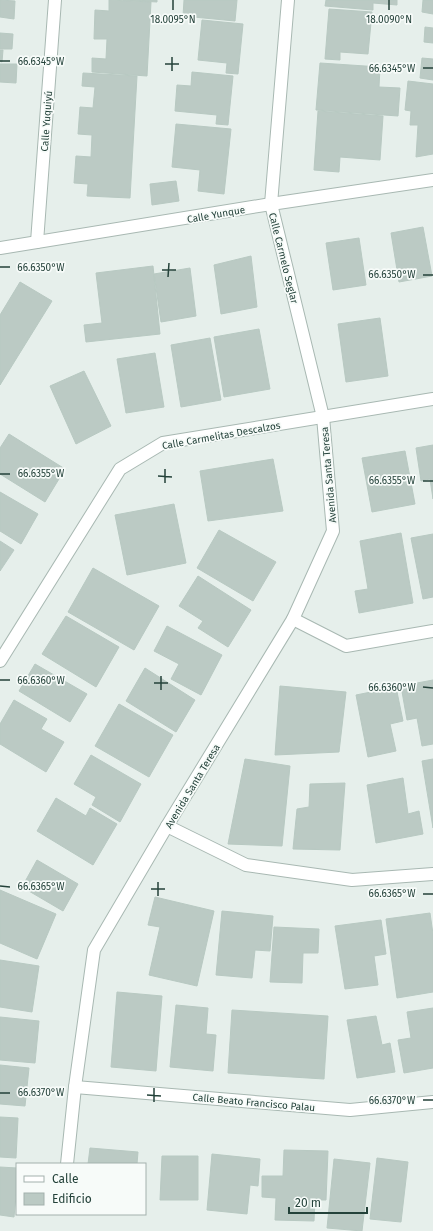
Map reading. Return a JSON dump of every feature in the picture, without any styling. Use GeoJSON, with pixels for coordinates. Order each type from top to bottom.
{"type":"FeatureCollection","features":[{"type":"Feature","properties":{"kind":"street","name":"Calle Yuquiyú"},"geometry":{"type":"LineString","coordinates":[[37,242],[55,0]]}},
{"type":"Feature","properties":{"kind":"street","name":"Calle Carmelo Seglar"},"geometry":{"type":"LineString","coordinates":[[288,0],[271,204],[324,417]]}},
{"type":"Feature","properties":{"kind":"street","name":"Calle Yunque"},"geometry":{"type":"LineString","coordinates":[[0,248],[114,231],[271,204],[433,180]]}},
{"type":"Feature","properties":{"kind":"street","name":"Calle Carmelitas Descalzos"},"geometry":{"type":"LineString","coordinates":[[0,661],[120,469],[163,443],[433,399]]}},
{"type":"Feature","properties":{"kind":"street","name":"Avenida Santa Teresa"},"geometry":{"type":"LineString","coordinates":[[67,1163],[75,1087],[94,950],[167,826],[293,619],[333,531],[324,417]]}},
{"type":"Feature","properties":{"kind":"street"},"geometry":{"type":"LineString","coordinates":[[293,619],[346,646],[433,631]]}},
{"type":"Feature","properties":{"kind":"street"},"geometry":{"type":"LineString","coordinates":[[167,826],[246,865],[352,880],[433,874]]}},
{"type":"Feature","properties":{"kind":"street","name":"Calle Beato Francisco Palau"},"geometry":{"type":"LineString","coordinates":[[75,1087],[350,1110],[433,1102]]}},
{"type":"Feature","properties":{"kind":"building"},"geometry":{"type":"Polygon","coordinates":[[[0,0],[15,1],[14,19],[0,17],[0,0]]]}},
{"type":"Feature","properties":{"kind":"building"},"geometry":{"type":"Polygon","coordinates":[[[109,0],[151,2],[147,76],[92,72],[92,58],[106,59],[107,39],[94,39],[95,10],[109,11],[109,0]]]}},
{"type":"Feature","properties":{"kind":"building"},"geometry":{"type":"Polygon","coordinates":[[[123,0],[157,0],[157,2],[123,0]]]}},
{"type":"Feature","properties":{"kind":"building"},"geometry":{"type":"Polygon","coordinates":[[[184,0],[237,0],[235,21],[183,16],[184,0]]]}},
{"type":"Feature","properties":{"kind":"building"},"geometry":{"type":"Polygon","coordinates":[[[326,0],[397,0],[397,5],[373,3],[373,10],[325,6],[326,0]]]}},
{"type":"Feature","properties":{"kind":"building"},"geometry":{"type":"Polygon","coordinates":[[[423,0],[433,0],[433,14],[422,12],[423,0]]]}},
{"type":"Feature","properties":{"kind":"building"},"geometry":{"type":"Polygon","coordinates":[[[329,9],[372,12],[368,54],[340,52],[340,60],[325,59],[329,9]]]}},
{"type":"Feature","properties":{"kind":"building"},"geometry":{"type":"Polygon","coordinates":[[[202,20],[243,24],[238,74],[226,73],[227,63],[198,60],[202,20]]]}},
{"type":"Feature","properties":{"kind":"building"},"geometry":{"type":"Polygon","coordinates":[[[425,27],[433,28],[433,43],[424,42],[425,27]]]}},
{"type":"Feature","properties":{"kind":"building"},"geometry":{"type":"Polygon","coordinates":[[[0,33],[13,34],[12,49],[0,49],[0,33]]]}},
{"type":"Feature","properties":{"kind":"building"},"geometry":{"type":"Polygon","coordinates":[[[0,50],[3,50],[2,62],[0,61],[0,50]]]}},
{"type":"Feature","properties":{"kind":"building"},"geometry":{"type":"Polygon","coordinates":[[[422,58],[433,59],[433,80],[420,78],[422,58]]]}},
{"type":"Feature","properties":{"kind":"building"},"geometry":{"type":"Polygon","coordinates":[[[320,63],[380,67],[379,87],[400,88],[398,116],[316,110],[320,63]]]}},
{"type":"Feature","properties":{"kind":"building"},"geometry":{"type":"Polygon","coordinates":[[[0,64],[17,64],[16,83],[0,82],[0,64]]]}},
{"type":"Feature","properties":{"kind":"building"},"geometry":{"type":"Polygon","coordinates":[[[192,72],[233,76],[228,125],[216,124],[217,115],[175,111],[177,85],[191,86],[192,72]]]}},
{"type":"Feature","properties":{"kind":"building"},"geometry":{"type":"Polygon","coordinates":[[[83,73],[137,76],[130,198],[87,196],[88,184],[74,183],[76,156],[91,157],[92,135],[78,134],[80,107],[93,108],[95,87],[82,86],[83,73]]]}},
{"type":"Feature","properties":{"kind":"building"},"geometry":{"type":"Polygon","coordinates":[[[408,81],[433,84],[433,154],[416,157],[418,125],[410,125],[411,111],[405,110],[408,81]]]}},
{"type":"Feature","properties":{"kind":"building"},"geometry":{"type":"Polygon","coordinates":[[[318,111],[383,116],[380,160],[340,157],[339,172],[314,170],[318,111]]]}},
{"type":"Feature","properties":{"kind":"building"},"geometry":{"type":"Polygon","coordinates":[[[176,124],[231,129],[224,194],[198,191],[200,170],[172,167],[176,124]]]}},
{"type":"Feature","properties":{"kind":"building"},"geometry":{"type":"Polygon","coordinates":[[[176,181],[179,201],[152,205],[150,184],[176,181]]]}},
{"type":"Feature","properties":{"kind":"building"},"geometry":{"type":"Polygon","coordinates":[[[423,227],[432,276],[399,282],[391,233],[423,227]]]}},
{"type":"Feature","properties":{"kind":"building"},"geometry":{"type":"Polygon","coordinates":[[[359,238],[366,285],[333,290],[326,243],[359,238]]]}},
{"type":"Feature","properties":{"kind":"building"},"geometry":{"type":"Polygon","coordinates":[[[251,256],[257,307],[221,314],[214,265],[251,256]]]}},
{"type":"Feature","properties":{"kind":"building"},"geometry":{"type":"Polygon","coordinates":[[[153,266],[160,334],[86,342],[84,325],[102,323],[96,273],[153,266]]]}},
{"type":"Feature","properties":{"kind":"building"},"geometry":{"type":"Polygon","coordinates":[[[190,268],[196,316],[161,322],[154,274],[190,268]]]}},
{"type":"Feature","properties":{"kind":"building"},"geometry":{"type":"Polygon","coordinates":[[[20,282],[52,301],[0,385],[0,315],[20,282]]]}},
{"type":"Feature","properties":{"kind":"building"},"geometry":{"type":"Polygon","coordinates":[[[380,318],[388,376],[346,382],[338,324],[380,318]]]}},
{"type":"Feature","properties":{"kind":"building"},"geometry":{"type":"Polygon","coordinates":[[[259,329],[270,389],[224,397],[214,337],[259,329]]]}},
{"type":"Feature","properties":{"kind":"building"},"geometry":{"type":"Polygon","coordinates":[[[210,338],[221,400],[181,407],[171,345],[210,338]]]}},
{"type":"Feature","properties":{"kind":"building"},"geometry":{"type":"Polygon","coordinates":[[[155,353],[164,407],[126,413],[117,359],[155,353]]]}},
{"type":"Feature","properties":{"kind":"building"},"geometry":{"type":"Polygon","coordinates":[[[84,371],[111,426],[76,444],[50,386],[84,371]]]}},
{"type":"Feature","properties":{"kind":"building"},"geometry":{"type":"Polygon","coordinates":[[[9,434],[65,469],[45,502],[0,474],[0,448],[9,434]]]}},
{"type":"Feature","properties":{"kind":"building"},"geometry":{"type":"Polygon","coordinates":[[[433,445],[433,499],[430,479],[421,481],[416,448],[433,445]]]}},
{"type":"Feature","properties":{"kind":"building"},"geometry":{"type":"Polygon","coordinates":[[[405,451],[415,504],[372,512],[362,458],[405,451]]]}},
{"type":"Feature","properties":{"kind":"building"},"geometry":{"type":"Polygon","coordinates":[[[273,459],[283,511],[208,521],[200,471],[273,459]]]}},
{"type":"Feature","properties":{"kind":"building"},"geometry":{"type":"Polygon","coordinates":[[[0,492],[38,514],[21,544],[0,531],[0,492]]]}},
{"type":"Feature","properties":{"kind":"building"},"geometry":{"type":"Polygon","coordinates":[[[174,504],[186,563],[127,575],[115,515],[174,504]]]}},
{"type":"Feature","properties":{"kind":"building"},"geometry":{"type":"Polygon","coordinates":[[[219,530],[276,562],[253,601],[197,568],[219,530]]]}},
{"type":"Feature","properties":{"kind":"building"},"geometry":{"type":"Polygon","coordinates":[[[401,533],[413,603],[359,613],[355,591],[368,589],[360,541],[401,533]]]}},
{"type":"Feature","properties":{"kind":"building"},"geometry":{"type":"Polygon","coordinates":[[[433,534],[433,597],[423,599],[411,538],[433,534]]]}},
{"type":"Feature","properties":{"kind":"building"},"geometry":{"type":"Polygon","coordinates":[[[0,541],[14,550],[0,571],[0,541]]]}},
{"type":"Feature","properties":{"kind":"building"},"geometry":{"type":"Polygon","coordinates":[[[93,568],[159,606],[134,650],[68,612],[93,568]]]}},
{"type":"Feature","properties":{"kind":"building"},"geometry":{"type":"Polygon","coordinates":[[[198,576],[251,610],[228,647],[198,628],[203,621],[179,606],[198,576]]]}},
{"type":"Feature","properties":{"kind":"building"},"geometry":{"type":"Polygon","coordinates":[[[66,616],[119,647],[96,687],[42,654],[66,616]]]}},
{"type":"Feature","properties":{"kind":"building"},"geometry":{"type":"Polygon","coordinates":[[[167,626],[222,655],[201,695],[171,679],[179,664],[154,651],[167,626]]]}},
{"type":"Feature","properties":{"kind":"building"},"geometry":{"type":"Polygon","coordinates":[[[35,664],[87,694],[70,722],[19,691],[35,664]]]}},
{"type":"Feature","properties":{"kind":"building"},"geometry":{"type":"Polygon","coordinates":[[[145,668],[195,700],[176,732],[126,701],[145,668]]]}},
{"type":"Feature","properties":{"kind":"building"},"geometry":{"type":"Polygon","coordinates":[[[433,680],[433,744],[422,746],[417,718],[407,720],[401,686],[433,680]]]}},
{"type":"Feature","properties":{"kind":"building"},"geometry":{"type":"Polygon","coordinates":[[[280,686],[346,692],[339,752],[275,755],[280,686]]]}},
{"type":"Feature","properties":{"kind":"building"},"geometry":{"type":"Polygon","coordinates":[[[396,687],[403,721],[390,724],[396,751],[368,757],[356,695],[396,687]]]}},
{"type":"Feature","properties":{"kind":"building"},"geometry":{"type":"Polygon","coordinates":[[[14,700],[47,719],[41,729],[64,742],[46,772],[0,744],[0,724],[14,700]]]}},
{"type":"Feature","properties":{"kind":"building"},"geometry":{"type":"Polygon","coordinates":[[[119,704],[173,735],[149,777],[95,746],[119,704]]]}},
{"type":"Feature","properties":{"kind":"building"},"geometry":{"type":"Polygon","coordinates":[[[91,755],[141,784],[120,822],[92,805],[96,797],[74,784],[91,755]]]}},
{"type":"Feature","properties":{"kind":"building"},"geometry":{"type":"Polygon","coordinates":[[[245,759],[290,766],[282,846],[228,844],[245,759]]]}},
{"type":"Feature","properties":{"kind":"building"},"geometry":{"type":"Polygon","coordinates":[[[433,759],[433,828],[422,761],[433,759]]]}},
{"type":"Feature","properties":{"kind":"building"},"geometry":{"type":"Polygon","coordinates":[[[403,778],[408,814],[419,811],[423,834],[376,843],[367,785],[403,778]]]}},
{"type":"Feature","properties":{"kind":"building"},"geometry":{"type":"Polygon","coordinates":[[[345,783],[340,850],[293,849],[297,809],[309,807],[310,784],[345,783]]]}},
{"type":"Feature","properties":{"kind":"building"},"geometry":{"type":"Polygon","coordinates":[[[56,798],[86,816],[90,808],[117,824],[93,865],[37,831],[56,798]]]}},
{"type":"Feature","properties":{"kind":"building"},"geometry":{"type":"Polygon","coordinates":[[[37,860],[78,884],[63,911],[22,887],[37,860]]]}},
{"type":"Feature","properties":{"kind":"building"},"geometry":{"type":"Polygon","coordinates":[[[0,890],[56,914],[37,959],[0,943],[0,890]]]}},
{"type":"Feature","properties":{"kind":"building"},"geometry":{"type":"Polygon","coordinates":[[[155,897],[214,911],[197,986],[149,975],[160,927],[148,925],[155,897]]]}},
{"type":"Feature","properties":{"kind":"building"},"geometry":{"type":"Polygon","coordinates":[[[222,911],[273,916],[270,951],[255,950],[252,978],[216,975],[222,911]]]}},
{"type":"Feature","properties":{"kind":"building"},"geometry":{"type":"Polygon","coordinates":[[[430,913],[433,934],[433,992],[397,998],[386,919],[430,913]]]}},
{"type":"Feature","properties":{"kind":"building"},"geometry":{"type":"Polygon","coordinates":[[[381,920],[386,954],[374,956],[378,985],[345,989],[335,926],[381,920]]]}},
{"type":"Feature","properties":{"kind":"building"},"geometry":{"type":"Polygon","coordinates":[[[274,927],[319,929],[318,953],[303,953],[302,983],[270,982],[274,927]]]}},
{"type":"Feature","properties":{"kind":"building"},"geometry":{"type":"Polygon","coordinates":[[[0,960],[39,966],[32,1012],[0,1007],[0,960]]]}},
{"type":"Feature","properties":{"kind":"building"},"geometry":{"type":"Polygon","coordinates":[[[117,992],[162,996],[156,1071],[111,1067],[117,992]]]}},
{"type":"Feature","properties":{"kind":"building"},"geometry":{"type":"Polygon","coordinates":[[[176,1005],[208,1008],[206,1034],[216,1035],[213,1071],[170,1067],[176,1005]]]}},
{"type":"Feature","properties":{"kind":"building"},"geometry":{"type":"Polygon","coordinates":[[[433,1008],[433,1068],[404,1073],[398,1040],[411,1038],[407,1012],[433,1008]]]}},
{"type":"Feature","properties":{"kind":"building"},"geometry":{"type":"Polygon","coordinates":[[[232,1010],[328,1016],[324,1079],[228,1073],[232,1010]]]}},
{"type":"Feature","properties":{"kind":"building"},"geometry":{"type":"Polygon","coordinates":[[[376,1016],[382,1045],[390,1043],[395,1072],[357,1078],[347,1020],[376,1016]]]}},
{"type":"Feature","properties":{"kind":"building"},"geometry":{"type":"Polygon","coordinates":[[[0,1017],[39,1021],[35,1063],[0,1060],[0,1017]]]}},
{"type":"Feature","properties":{"kind":"building"},"geometry":{"type":"Polygon","coordinates":[[[0,1065],[29,1068],[25,1106],[0,1104],[0,1065]]]}},
{"type":"Feature","properties":{"kind":"building"},"geometry":{"type":"Polygon","coordinates":[[[0,1117],[18,1118],[16,1158],[0,1157],[0,1117]]]}},
{"type":"Feature","properties":{"kind":"building"},"geometry":{"type":"Polygon","coordinates":[[[90,1148],[138,1152],[137,1163],[88,1163],[90,1148]]]}},
{"type":"Feature","properties":{"kind":"building"},"geometry":{"type":"Polygon","coordinates":[[[284,1150],[328,1151],[326,1200],[315,1200],[314,1221],[275,1220],[276,1198],[262,1197],[262,1176],[283,1176],[284,1150]]]}},
{"type":"Feature","properties":{"kind":"building"},"geometry":{"type":"Polygon","coordinates":[[[212,1154],[260,1159],[258,1186],[250,1185],[247,1214],[207,1210],[212,1154]]]}},
{"type":"Feature","properties":{"kind":"building"},"geometry":{"type":"Polygon","coordinates":[[[162,1156],[198,1156],[198,1200],[160,1200],[162,1156]]]}},
{"type":"Feature","properties":{"kind":"building"},"geometry":{"type":"Polygon","coordinates":[[[377,1158],[408,1162],[401,1222],[370,1219],[377,1158]]]}},
{"type":"Feature","properties":{"kind":"building"},"geometry":{"type":"Polygon","coordinates":[[[334,1159],[370,1163],[362,1231],[327,1228],[334,1159]]]}},
{"type":"Feature","properties":{"kind":"building"},"geometry":{"type":"Polygon","coordinates":[[[0,1167],[16,1168],[14,1217],[0,1215],[0,1167]]]}}]}
